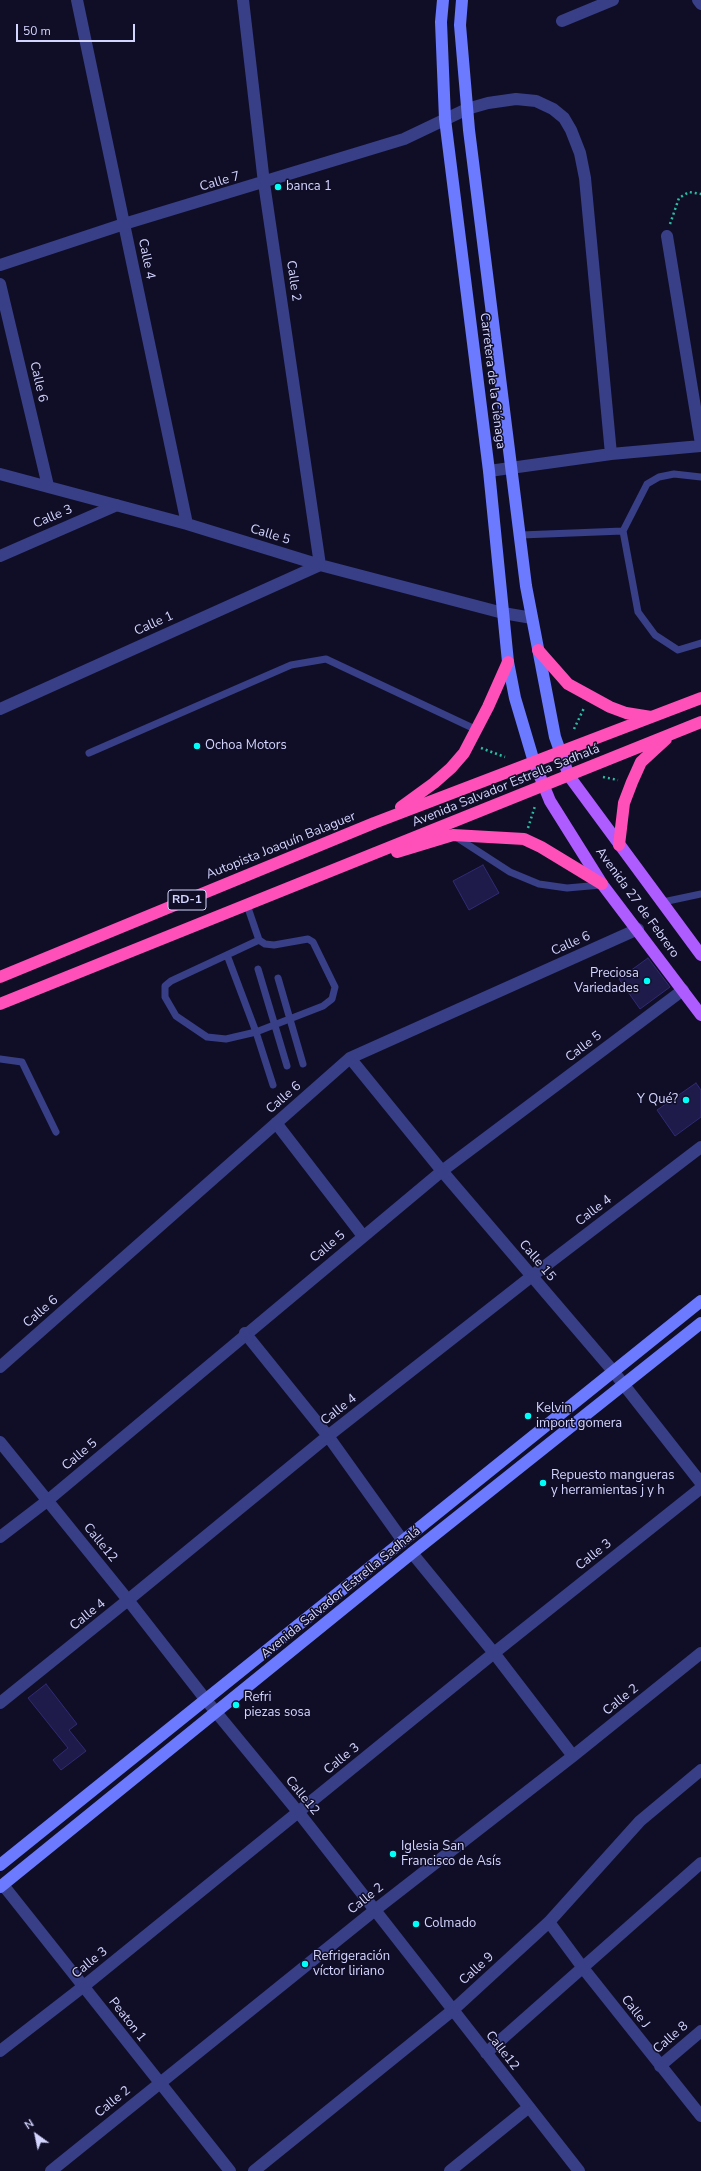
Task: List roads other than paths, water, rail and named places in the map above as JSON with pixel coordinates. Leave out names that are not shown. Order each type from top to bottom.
[{"type":"highway","points":[[538,650],[568,684],[626,713],[652,717]]},
{"type":"highway","points":[[374,823],[409,803],[452,768],[470,743],[477,730],[508,662]]},
{"type":"highway","name":"Avenida Salvador Estrella Sadhalá","points":[[374,823],[701,698]]},
{"type":"highway","name":"Avenida Salvador Estrella Sadhalá","points":[[322,874],[701,722]]},
{"type":"highway","points":[[619,845],[624,803],[642,762],[671,734]]},
{"type":"highway","name":"Autopista Joaquín Balaguer","points":[[0,977],[374,823]]},
{"type":"highway","points":[[322,874],[453,835],[524,839],[541,847],[602,884]]},
{"type":"highway","name":"RD-1","points":[[0,1004],[322,874]]},
{"type":"main road","name":"Carretera de la Ciénaga","points":[[443,0],[441,29],[445,120],[489,471],[508,662],[515,698],[534,762]]},
{"type":"main road","name":"Carretera de la Ciénaga","points":[[462,0],[460,25],[467,109],[521,535],[526,586],[560,751]]},
{"type":"main road","name":"Avenida 27 de Febrero","points":[[560,751],[569,776],[701,955]]},
{"type":"main road","name":"Avenida 27 de Febrero","points":[[534,762],[543,786],[602,884],[638,929],[701,1014]]},
{"type":"main road","name":"Avenida Salvador Estrella Sadhalá","points":[[0,1865],[701,1301]]},
{"type":"main road","name":"Avenida Salvador Estrella Sadhalá","points":[[2,1886],[623,1383],[701,1323]]},
{"type":"street","name":"Calle 4","points":[[77,0],[187,524]]},
{"type":"street","name":"Calle 2","points":[[243,0],[264,183],[320,565]]},
{"type":"street","points":[[562,21],[613,0]]},
{"type":"street","points":[[698,0],[701,4]]},
{"type":"street","name":"Calle 7","points":[[0,265],[124,224],[404,140],[467,109],[488,103],[516,99],[536,101],[553,109],[564,118],[571,130],[580,153],[585,178],[611,454]]},
{"type":"street","points":[[489,471],[611,454],[701,445],[667,236]]},
{"type":"street","name":"Calle 6","points":[[0,284],[48,486]]},
{"type":"street","name":"Calle 5","points":[[0,474],[187,524],[320,565],[503,613],[532,618]]},
{"type":"street","name":"Calle 3","points":[[0,556],[118,505]]},
{"type":"street","name":"Calle 1","points":[[0,709],[320,565]]},
{"type":"street","name":"Calle 6","points":[[0,1367],[350,1058],[638,929]]},
{"type":"street","name":"Calle 5","points":[[0,1537],[47,1501],[442,1170],[683,990]]},
{"type":"street","name":"Calle 15","points":[[350,1058],[442,1170],[623,1383],[701,1483]]},
{"type":"street","points":[[276,1123],[363,1236]]},
{"type":"street","name":"Calle 4","points":[[0,1703],[328,1436],[532,1276],[701,1147]]},
{"type":"street","points":[[246,1333],[328,1436],[403,1541]]},
{"type":"street","name":"Calle12","points":[[0,1442],[128,1600],[206,1700],[299,1813],[579,2171]]},
{"type":"street","name":"Calle 3","points":[[0,2051],[84,1986],[299,1813],[494,1653],[701,1488]]},
{"type":"street","points":[[412,1553],[494,1653],[574,1756]]},
{"type":"street","name":"Calle 2","points":[[51,2171],[375,1910],[574,1756],[701,1653]]},
{"type":"street","name":"Calle 9","points":[[254,2171],[453,2010],[549,1922],[640,1821],[701,1770]]},
{"type":"street","points":[[486,2053],[701,1863]]},
{"type":"street","name":"Peaton 1","points":[[2,1886],[84,1986],[159,2083],[230,2171]]},
{"type":"street","name":"Calle J","points":[[549,1922],[583,1968],[701,2116]]},
{"type":"street","name":"Calle 8","points":[[660,2066],[701,2031]]},
{"type":"street","points":[[450,2171],[529,2107]]},
{"type":"lane","points":[[701,477],[674,474],[659,477],[647,484],[623,531],[638,612],[655,635],[678,650],[701,643]]},
{"type":"lane","points":[[521,535],[623,531]]},
{"type":"lane","points":[[89,753],[291,665],[326,659],[477,730]]},
{"type":"lane","points":[[453,835],[510,872],[538,884],[567,888],[602,884]]},
{"type":"lane","points":[[663,902],[701,894]]},
{"type":"lane","points":[[247,905],[259,940],[265,944],[274,945],[310,940],[335,987],[332,999],[323,1006],[256,1032],[226,1039],[206,1037],[176,1016],[165,997],[165,986],[171,981],[259,940]]},
{"type":"lane","points":[[227,955],[256,1032],[273,1085]]},
{"type":"lane","points":[[258,968],[287,1066]]},
{"type":"lane","points":[[278,978],[303,1064]]},
{"type":"lane","points":[[0,1059],[22,1062],[56,1132]]},
{"type":"place","name":"banca 1","points":[[278,187]]},
{"type":"place","name":"Ochoa Motors","points":[[197,746]]},
{"type":"place","name":"Preciosa Variedades","points":[[647,981]]},
{"type":"place","name":"Y Qué?","points":[[686,1100]]},
{"type":"place","name":"Kelvin import gomera","points":[[528,1416]]},
{"type":"place","name":"Repuesto mangueras y herramientas j y h","points":[[543,1483]]},
{"type":"place","name":"Refri piezas sosa","points":[[236,1705]]},
{"type":"place","name":"Iglesia San Francisco de Asís","points":[[393,1854]]},
{"type":"place","name":"Colmado","points":[[416,1924]]},
{"type":"place","name":"Refrigeración víctor liriano","points":[[305,1964]]}]
